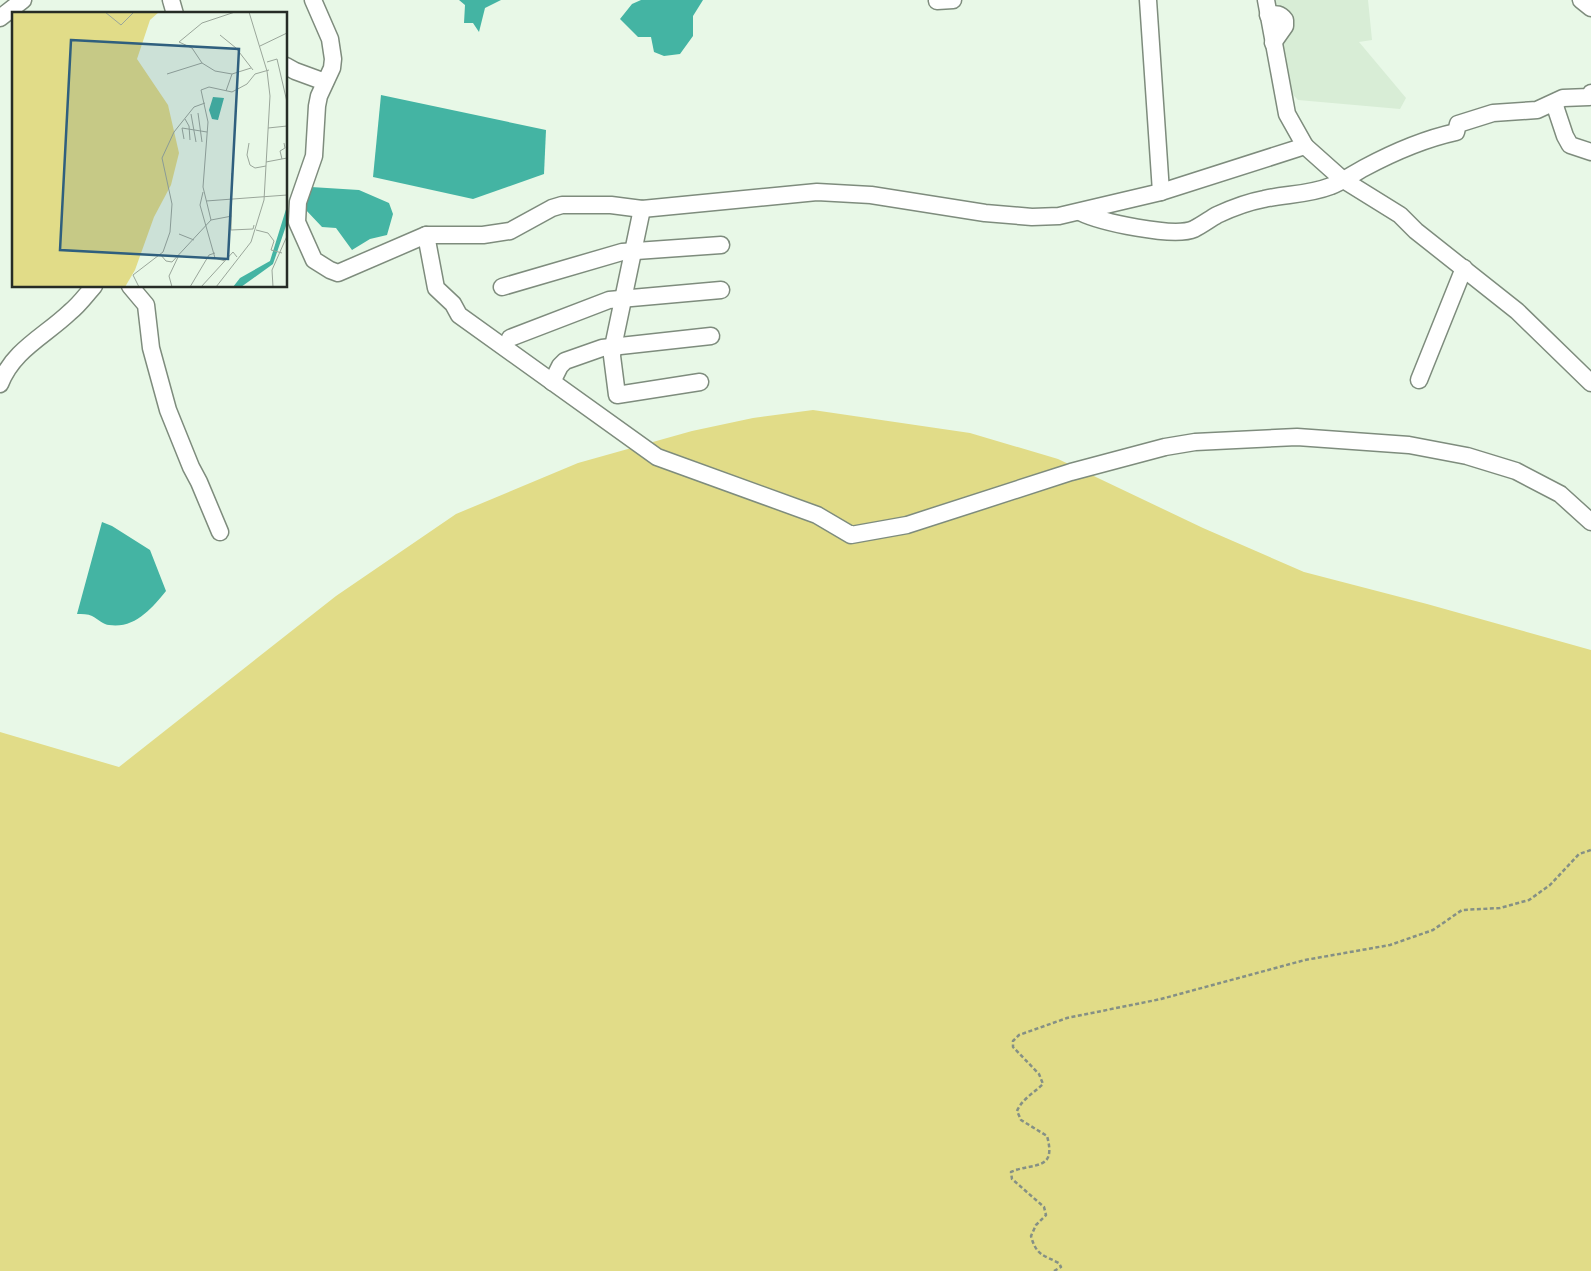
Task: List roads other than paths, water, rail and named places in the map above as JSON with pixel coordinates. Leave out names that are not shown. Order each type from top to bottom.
[{"type":"street","points":[[0,18],[23,0]]},
{"type":"street","points":[[313,0],[330,39],[333,59],[332,68],[317,106],[314,156],[298,202],[297,222],[314,260],[338,273],[426,235],[483,235],[510,231],[552,208],[562,205],[611,205],[642,209],[817,192],[871,195],[986,213],[1032,217],[1059,216],[1161,192],[1305,146]]},
{"type":"street","points":[[936,1],[953,0]]},
{"type":"street","points":[[1148,0],[1161,192]]},
{"type":"street","points":[[1581,0],[1591,8]]},
{"type":"street","points":[[1267,8],[1286,114],[1305,146],[1342,179],[1400,215],[1416,231],[1517,311],[1585,370],[1591,383]]},
{"type":"street","points":[[288,67],[325,82]]},
{"type":"street","points":[[1080,212],[1101,220],[1178,232],[1193,230],[1237,206],[1265,198],[1300,195],[1332,186],[1388,156],[1445,134],[1456,132],[1458,124],[1493,113],[1537,110],[1563,98],[1589,97],[1591,93]]},
{"type":"street","points":[[1554,103],[1570,145],[1591,152]]},
{"type":"street","points":[[642,209],[613,347],[617,395],[700,382]]},
{"type":"street","points":[[426,235],[436,288],[453,304],[459,315],[657,457],[817,515],[851,536],[907,525],[1071,472],[1165,447],[1195,442],[1297,437],[1409,445],[1467,456],[1516,470],[1560,494],[1588,514]]},
{"type":"street","points":[[502,287],[622,252],[721,246]]},
{"type":"street","points":[[1419,380],[1464,268]]},
{"type":"street","points":[[0,384],[4,372],[14,358],[71,312],[92,288]]},
{"type":"street","points":[[132,288],[146,305],[150,348],[168,410],[220,532]]},
{"type":"street","points":[[510,338],[609,300],[721,290]]},
{"type":"street","points":[[552,382],[560,366],[566,361],[602,348],[711,336]]},
{"type":"water","points":[[459,0],[501,0],[485,8],[479,32],[473,23],[464,23],[465,5]]},
{"type":"water","points":[[641,0],[703,0],[693,16],[693,36],[680,54],[664,56],[654,52],[651,37],[638,37],[620,19],[632,4]]},
{"type":"water","points":[[381,95],[546,130],[544,174],[473,199],[373,177]]},
{"type":"water","points":[[311,187],[359,190],[389,203],[393,214],[387,235],[370,239],[352,250],[336,228],[322,227],[305,209]]},
{"type":"water","points":[[102,522],[112,526],[150,550],[166,591],[142,616],[127,624],[107,625],[90,615],[77,614]]}]
